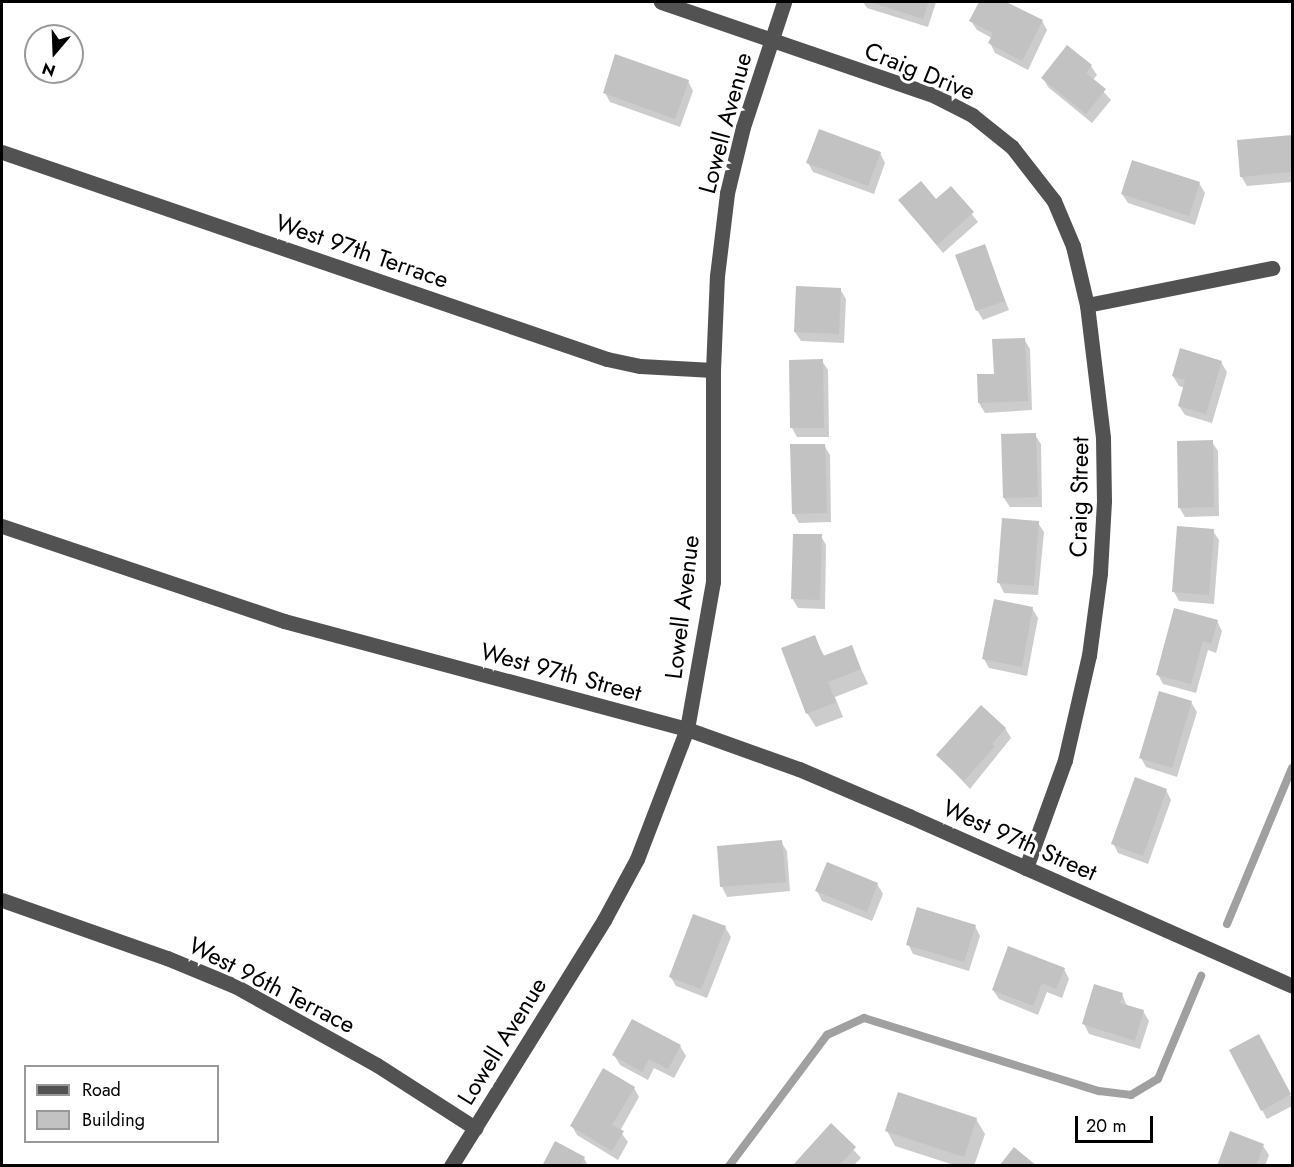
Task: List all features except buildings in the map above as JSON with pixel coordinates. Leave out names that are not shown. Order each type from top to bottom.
[{"type":"street","name":"Craig Drive","points":[[661,2],[935,96],[972,115],[1012,147],[1054,201],[1076,254],[1087,304]]},
{"type":"street","name":"Lowell Avenue","points":[[451,1166],[637,859],[687,729],[713,582],[713,370],[717,276],[727,193],[743,127],[784,2]]},
{"type":"street","name":"West 97th Terrace","points":[[2,152],[607,359],[640,366],[713,370]]},
{"type":"street","points":[[1087,304],[1272,268]]},
{"type":"street","name":"Craig Street","points":[[1026,868],[1074,727],[1089,655],[1100,573],[1103,438],[1087,304]]},
{"type":"street","name":"West 97th Street","points":[[2,526],[284,621],[687,729],[799,769],[1293,986]]},
{"type":"street","name":"West 96th Terrace","points":[[2,900],[167,958],[235,986],[377,1065],[475,1128]]},
{"type":"waterway","points":[[1227,924],[1292,768]]},
{"type":"waterway","points":[[729,1166],[827,1035],[864,1018],[1099,1091],[1131,1095],[1158,1079],[1201,976]]}]
